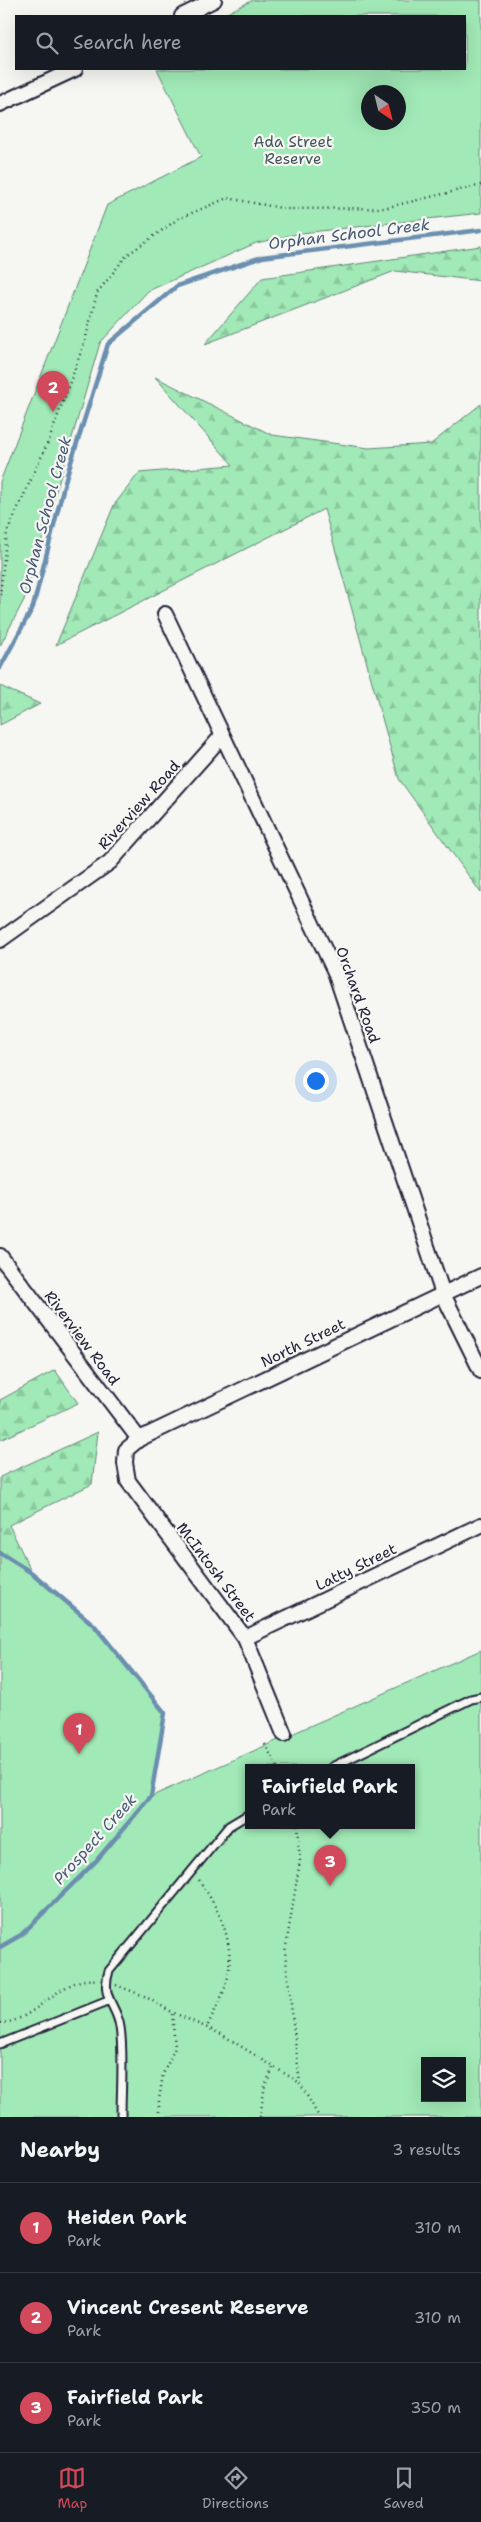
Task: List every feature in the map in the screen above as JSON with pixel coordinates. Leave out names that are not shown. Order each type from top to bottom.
[{"type":"street","points":[[184,15],[214,0]]},
{"type":"street","points":[[0,104],[73,70]]},
{"type":"street","name":"Orchard Road","points":[[165,614],[336,972],[443,1294],[481,1372]]},
{"type":"street","name":"Riverview Road","points":[[0,940],[110,862],[222,736]]},
{"type":"street","name":"Riverview Road","points":[[0,1256],[139,1439]]},
{"type":"street","name":"North Street","points":[[139,1439],[481,1276]]},
{"type":"street","name":"McIntosh Street","points":[[139,1439],[126,1450],[125,1463],[128,1481],[245,1638],[284,1734]]},
{"type":"street","name":"Latty Street","points":[[245,1638],[481,1525]]},
{"type":"lane","points":[[338,1764],[471,1699],[481,1698]]},
{"type":"lane","points":[[122,2117],[120,2025],[108,2001],[106,1981],[109,1971],[229,1826],[245,1816]]},
{"type":"lane","points":[[0,2044],[108,2001]]},
{"type":"path","points":[[0,595],[7,532],[48,440],[85,341],[97,293],[127,255],[178,219],[227,198],[287,209],[384,208],[481,185]]},
{"type":"path","points":[[265,1744],[275,1764]]},
{"type":"path","points":[[297,1829],[300,1861],[285,1952],[300,2083],[320,2117]]},
{"type":"path","points":[[192,1870],[217,1907],[229,1944],[227,1981],[207,2027]]},
{"type":"path","points":[[0,2023],[19,2019],[79,1981],[106,1981],[144,1996],[172,2012],[207,2027],[245,2047],[300,2083]]},
{"type":"path","points":[[159,2117],[159,2100],[163,2074],[175,2048],[172,2012]]},
{"type":"path","points":[[260,2117],[266,2085],[274,2066]]},
{"type":"green space","name":"Ada Street Reserve","points":[[253,0],[481,0],[481,213],[302,233],[256,243],[148,291],[100,343],[24,600],[0,646],[0,482],[107,205],[201,157],[158,70],[466,70],[466,15],[223,15]]},
{"type":"green space","points":[[481,246],[481,281],[395,271],[205,344],[262,278]]},
{"type":"green space","points":[[155,377],[272,435],[369,448],[431,444],[481,404],[481,893],[399,779],[324,509],[56,645],[114,505],[139,473],[233,465]]},
{"type":"green space","points":[[0,686],[40,704],[0,725]]},
{"type":"green space","points":[[55,1370],[78,1403],[0,1440],[0,1400]]},
{"type":"green space","points":[[98,1432],[92,1484],[9,1525],[32,1573],[0,1553],[0,1477]]},
{"type":"green space","points":[[0,1554],[32,1573],[94,1625],[165,1713],[152,1796],[481,1650],[481,2117],[0,2117]]},
{"type":"waterway","name":"Orphan School Creek","points":[[0,668],[33,607],[66,478],[108,344],[177,286],[262,257],[481,230]]},
{"type":"waterway","name":"Prospect Creek","points":[[0,1553],[32,1573],[94,1625],[165,1713],[151,1796],[96,1861],[21,1935],[0,1947]]},
{"type":"place","name":"Vincent Cresent Reserve","points":[[53,412]]},
{"type":"place","name":"Heiden Park","points":[[79,1754]]},
{"type":"place","name":"Fairfield Park","points":[[330,1886]]}]
